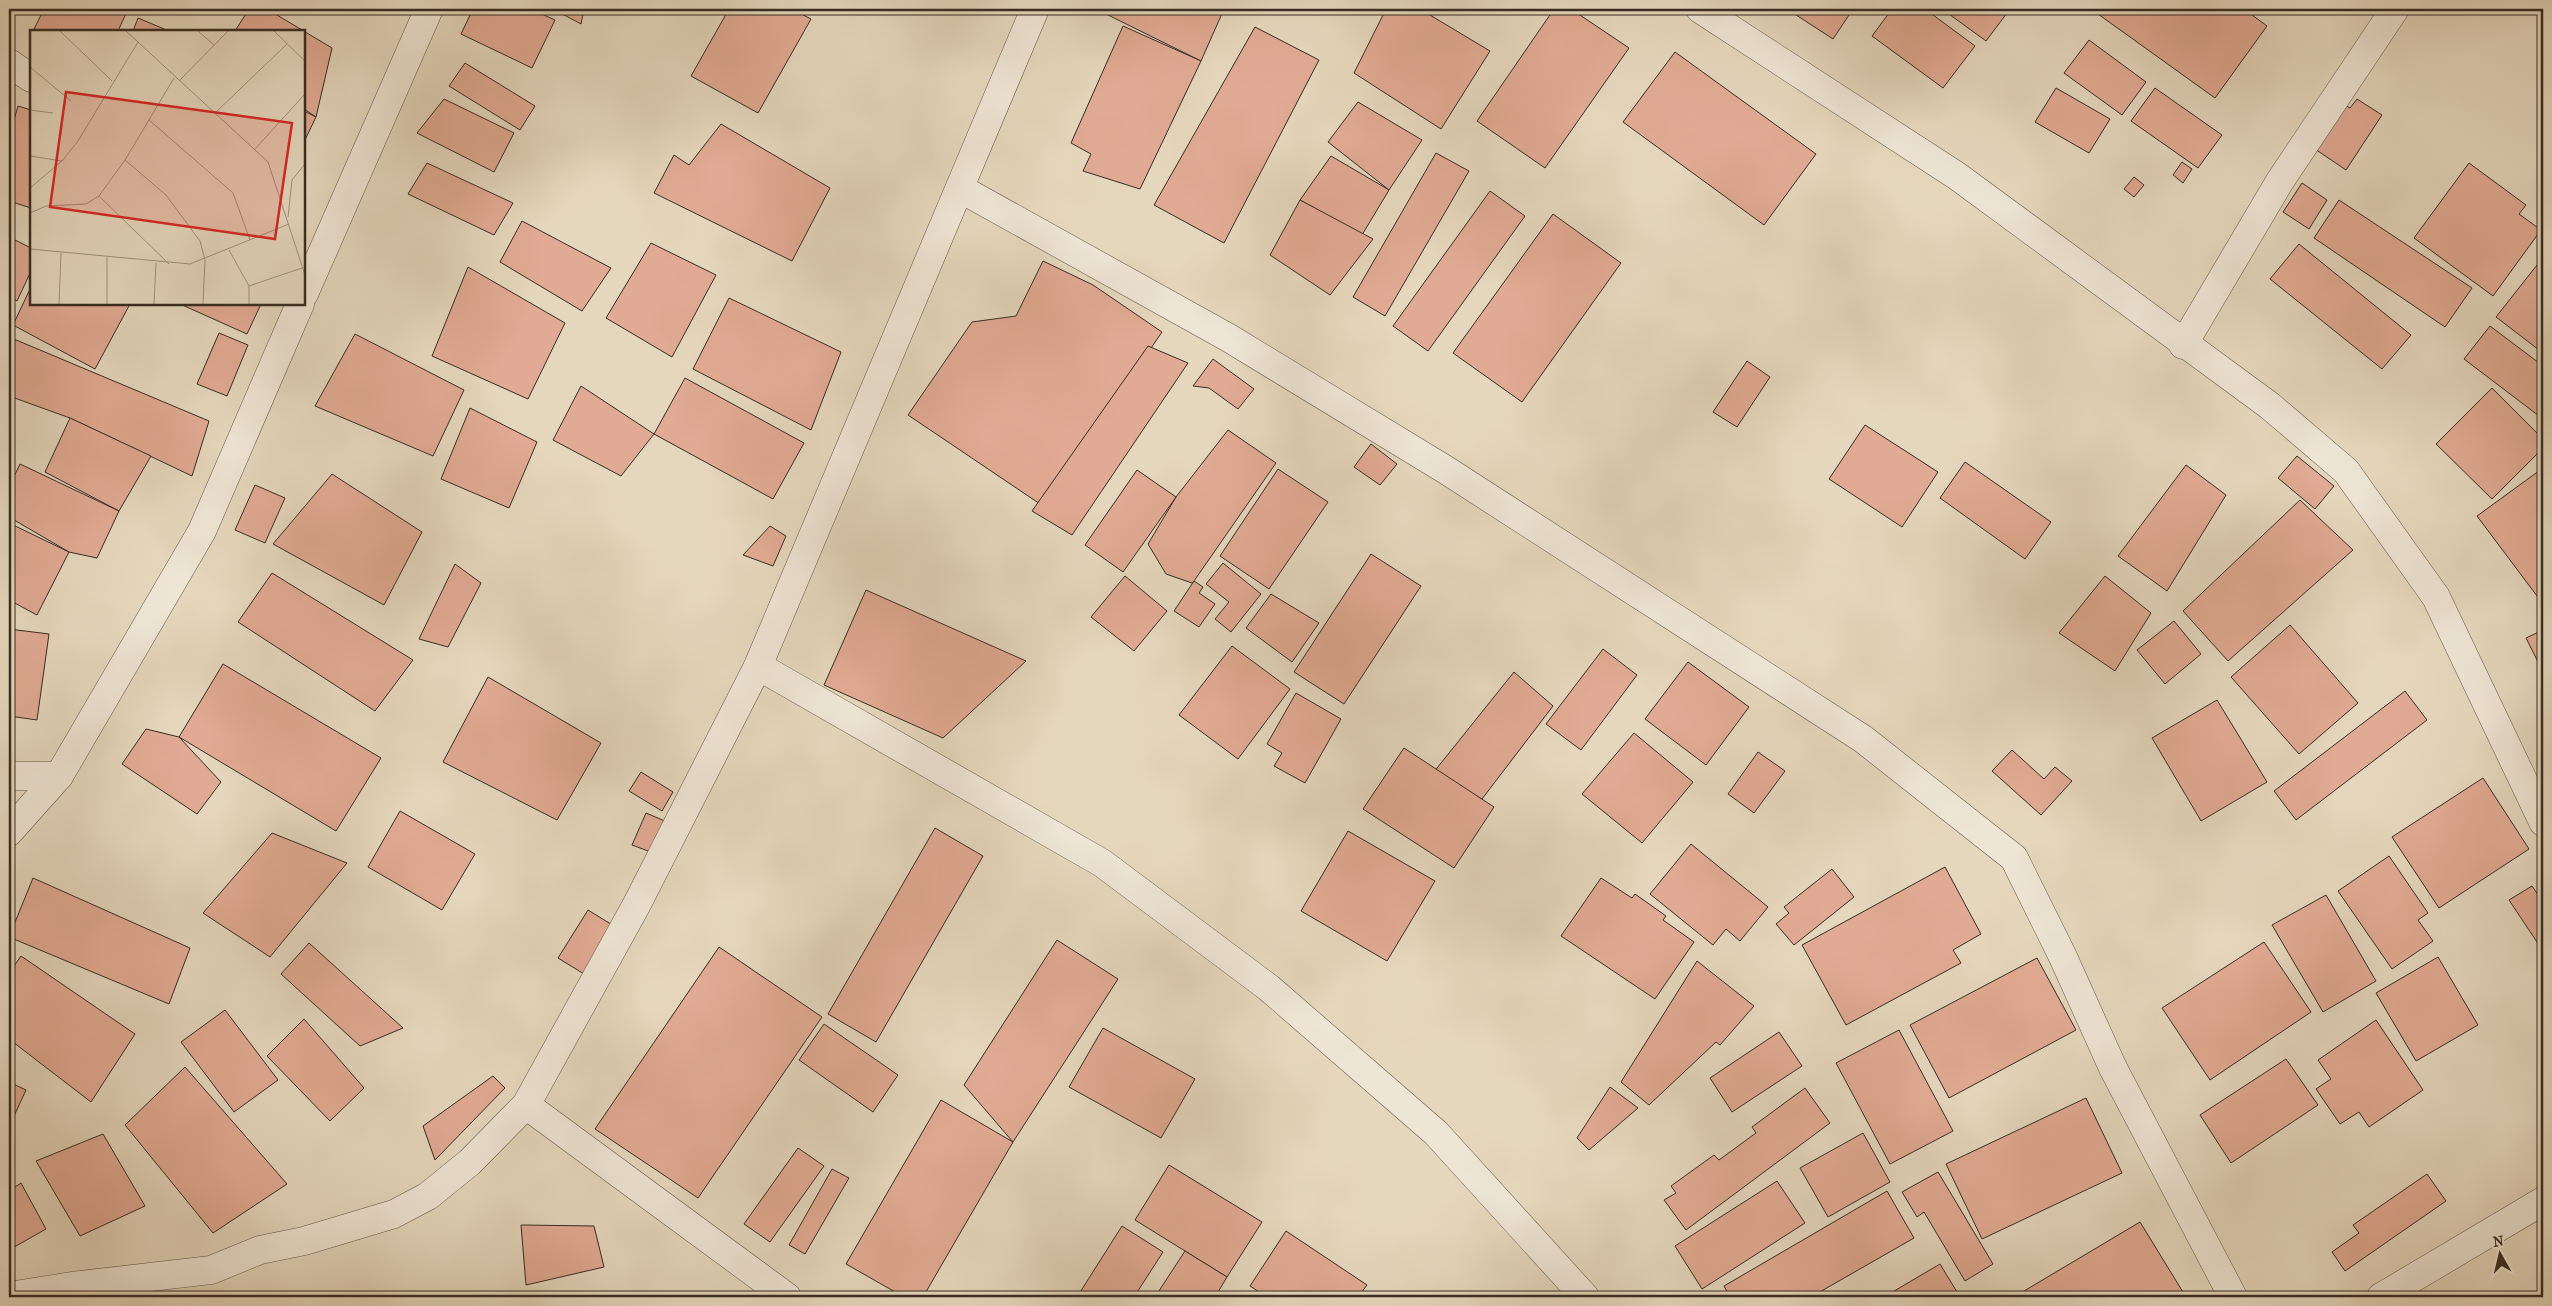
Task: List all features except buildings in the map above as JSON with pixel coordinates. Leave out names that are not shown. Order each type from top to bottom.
[{"type":"street","points":[[305,292],[429,9]]},
{"type":"street","points":[[9,1296],[72,1286],[211,1270],[260,1250],[304,1241],[394,1214],[428,1196],[470,1162],[526,1105],[638,904],[758,666],[961,189],[1035,9]]},
{"type":"street","points":[[1700,9],[1957,176],[2183,345],[2270,406],[2346,471],[2436,597],[2543,822]]},
{"type":"street","points":[[2183,345],[2280,181],[2395,9]]},
{"type":"street","points":[[9,63],[30,77]]},
{"type":"street","points":[[961,189],[1229,338],[1446,470],[1863,739],[2014,858],[2063,957],[2113,1068],[2233,1297]]},
{"type":"street","points":[[9,832],[59,776],[202,531],[300,305]]},
{"type":"street","points":[[758,666],[1102,863],[1268,988],[1436,1133],[1585,1297]]},
{"type":"street","points":[[9,776],[59,776]]},
{"type":"street","points":[[526,1105],[787,1297]]},
{"type":"street","points":[[2381,1297],[2543,1201]]}]
